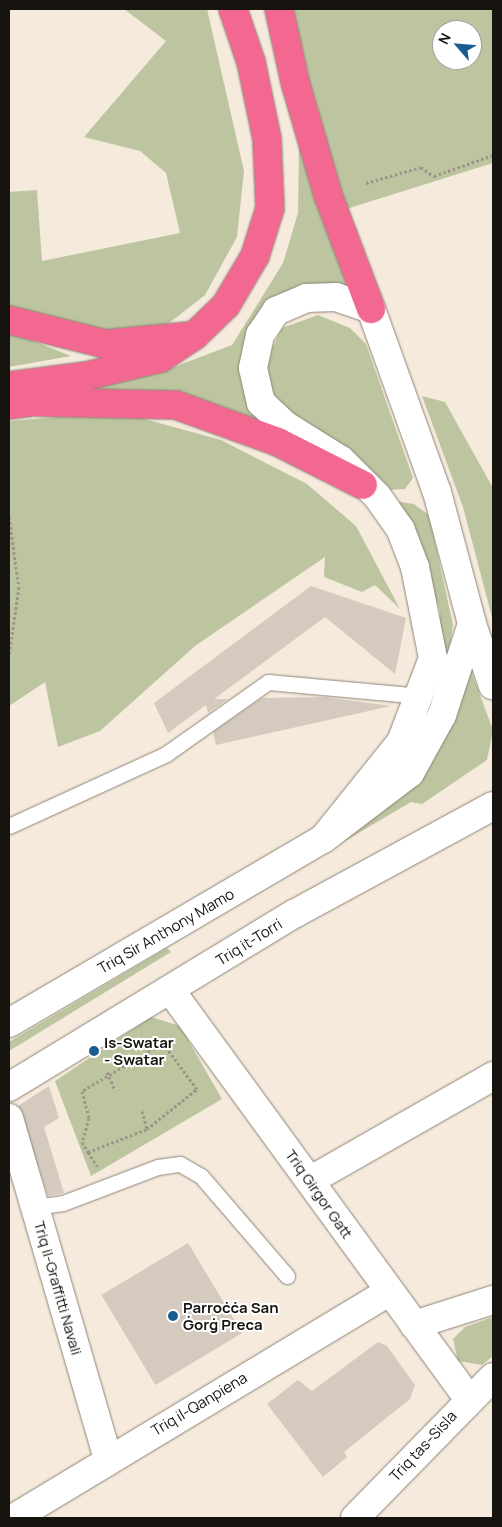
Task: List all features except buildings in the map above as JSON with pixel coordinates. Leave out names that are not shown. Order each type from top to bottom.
[{"type":"highway","points":[[9,386],[138,365],[161,358],[194,336],[226,305],[255,256],[270,208],[267,139],[251,62],[233,9]]},
{"type":"highway","points":[[279,9],[295,82],[328,195],[371,309]]},
{"type":"highway","points":[[9,320],[105,344],[194,336]]},
{"type":"highway","points":[[9,406],[34,402],[176,405],[278,442],[363,485]]},
{"type":"street","points":[[323,839],[401,742],[421,696],[433,658],[415,567],[400,530],[376,496],[363,485],[341,460],[284,425],[260,404],[253,368],[260,334],[276,311],[306,298],[336,297],[371,309],[437,492],[472,624],[493,686]]},
{"type":"street","points":[[323,839],[410,773],[442,715],[472,624]]},
{"type":"street","name":"Triq it-Torri","points":[[9,1087],[171,991],[294,914],[493,806]]},
{"type":"street","name":"Triq Sir Anthony Mamo","points":[[9,1023],[323,839]]},
{"type":"street","name":"Triq Girgor Gatt","points":[[171,991],[311,1180],[387,1293],[414,1325],[468,1398]]},
{"type":"street","points":[[311,1180],[493,1076]]},
{"type":"street","name":"Triq il-Graffitti Navali","points":[[9,1118],[108,1458]]},
{"type":"street","name":"Triq il-Qanpiena","points":[[14,1518],[108,1458],[387,1293]]},
{"type":"street","points":[[414,1325],[493,1300]]},
{"type":"street","name":"Triq tas-Sisla","points":[[355,1518],[468,1398],[493,1377]]},
{"type":"lane","points":[[9,826],[166,754],[268,682],[421,696]]},
{"type":"lane","points":[[34,1207],[63,1203],[158,1166],[180,1164],[201,1176],[287,1276]]},
{"type":"path","points":[[366,183],[421,167],[434,176],[493,155]]},
{"type":"path","points":[[9,517],[19,587],[9,655]]},
{"type":"path","points":[[163,1043],[197,1089],[147,1129],[88,1152],[82,1142],[89,1118],[82,1090],[108,1072],[163,1043]]},
{"type":"path","points":[[108,1072],[115,1090]]},
{"type":"path","points":[[142,1111],[147,1129]]},
{"type":"green space","points":[[124,9],[207,9],[244,171],[237,237],[205,295],[164,327],[106,340],[9,308],[9,192],[37,190],[42,261],[180,233],[166,173],[140,151],[84,137],[166,41]]},
{"type":"green space","points":[[289,9],[493,9],[493,163],[343,210]]},
{"type":"green space","points":[[299,140],[351,287],[267,309],[264,423],[76,392],[76,386],[153,375],[232,345],[283,263],[298,213]]},
{"type":"green space","points":[[318,315],[350,328],[366,344],[413,478],[405,489],[387,490],[349,448],[291,416],[271,390],[267,359],[282,328]]},
{"type":"green space","points":[[9,331],[71,356],[9,367]]},
{"type":"green space","points":[[422,396],[445,402],[493,488],[493,621],[463,507]]},
{"type":"green space","points":[[71,416],[141,418],[221,440],[307,484],[356,526],[400,609],[375,585],[362,592],[324,577],[325,557],[195,646],[100,731],[58,747],[45,682],[9,706],[9,421]]},
{"type":"green space","points":[[394,501],[414,504],[429,515],[453,625],[443,695],[401,754],[433,690],[440,611],[421,554]]},
{"type":"green space","points":[[468,663],[493,730],[487,760],[422,804],[411,802],[289,874],[366,823]]},
{"type":"green space","points":[[167,948],[171,952],[9,1051],[9,1042]]},
{"type":"green space","points":[[151,1017],[180,1026],[222,1099],[91,1176],[55,1081]]},
{"type":"green space","points":[[493,1317],[493,1356],[482,1365],[458,1361],[453,1339],[465,1327]]},
{"type":"place","name":"Is-Swatar - Swatar","points":[[94,1051]]},
{"type":"place","name":"Parroċċa San Ġorġ Preca","points":[[173,1316]]}]
